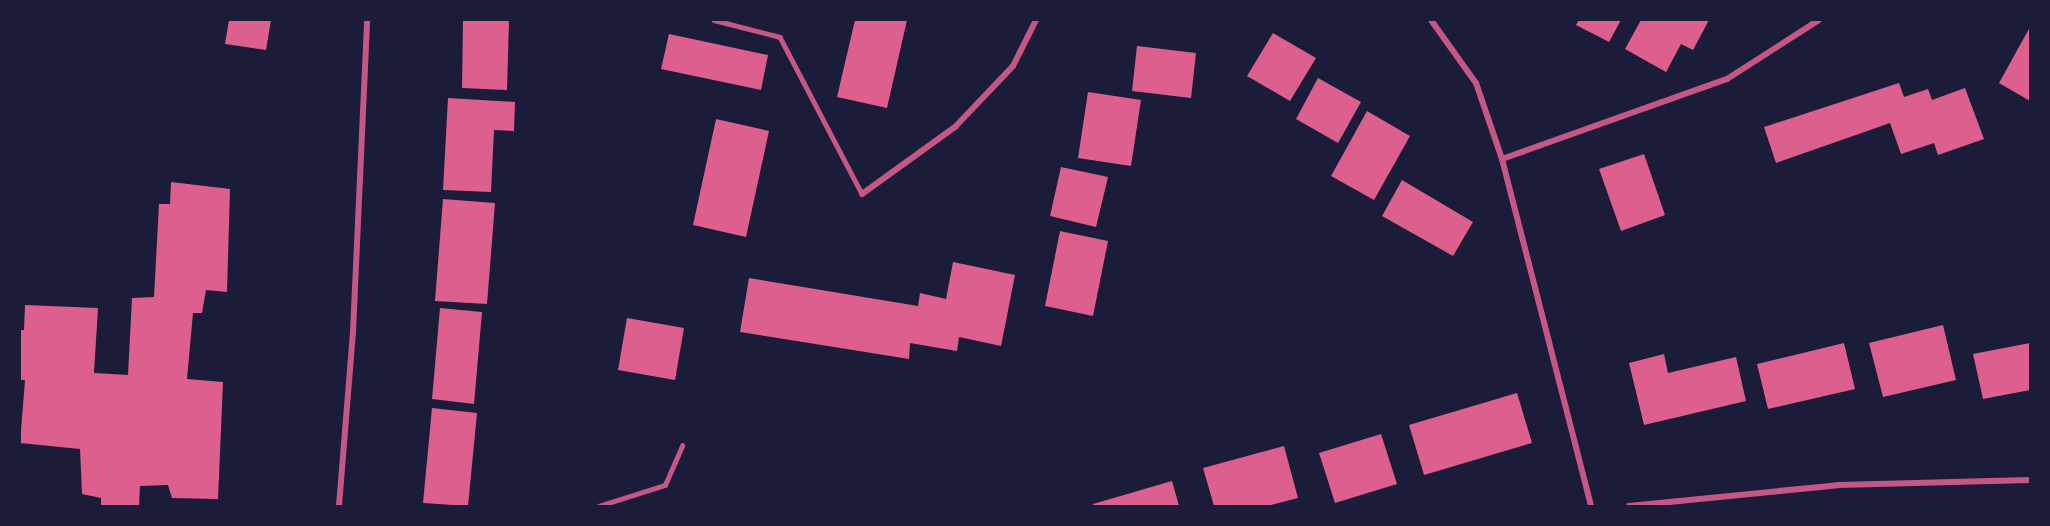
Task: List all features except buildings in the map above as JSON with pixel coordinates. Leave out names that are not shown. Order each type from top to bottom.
[{"type":"street","points":[[339,507],[366,20]]},
{"type":"street","points":[[862,195],[955,127],[1012,66],[1036,20]]},
{"type":"street","points":[[1431,20],[1476,83],[1502,159],[1592,507]]},
{"type":"street","points":[[1502,159],[1726,79],[1820,20]]},
{"type":"street","points":[[1629,507],[1838,485],[2031,480]]},
{"type":"lane","points":[[714,20],[780,37],[862,195]]},
{"type":"lane","points":[[598,507],[665,485],[682,447]]}]
